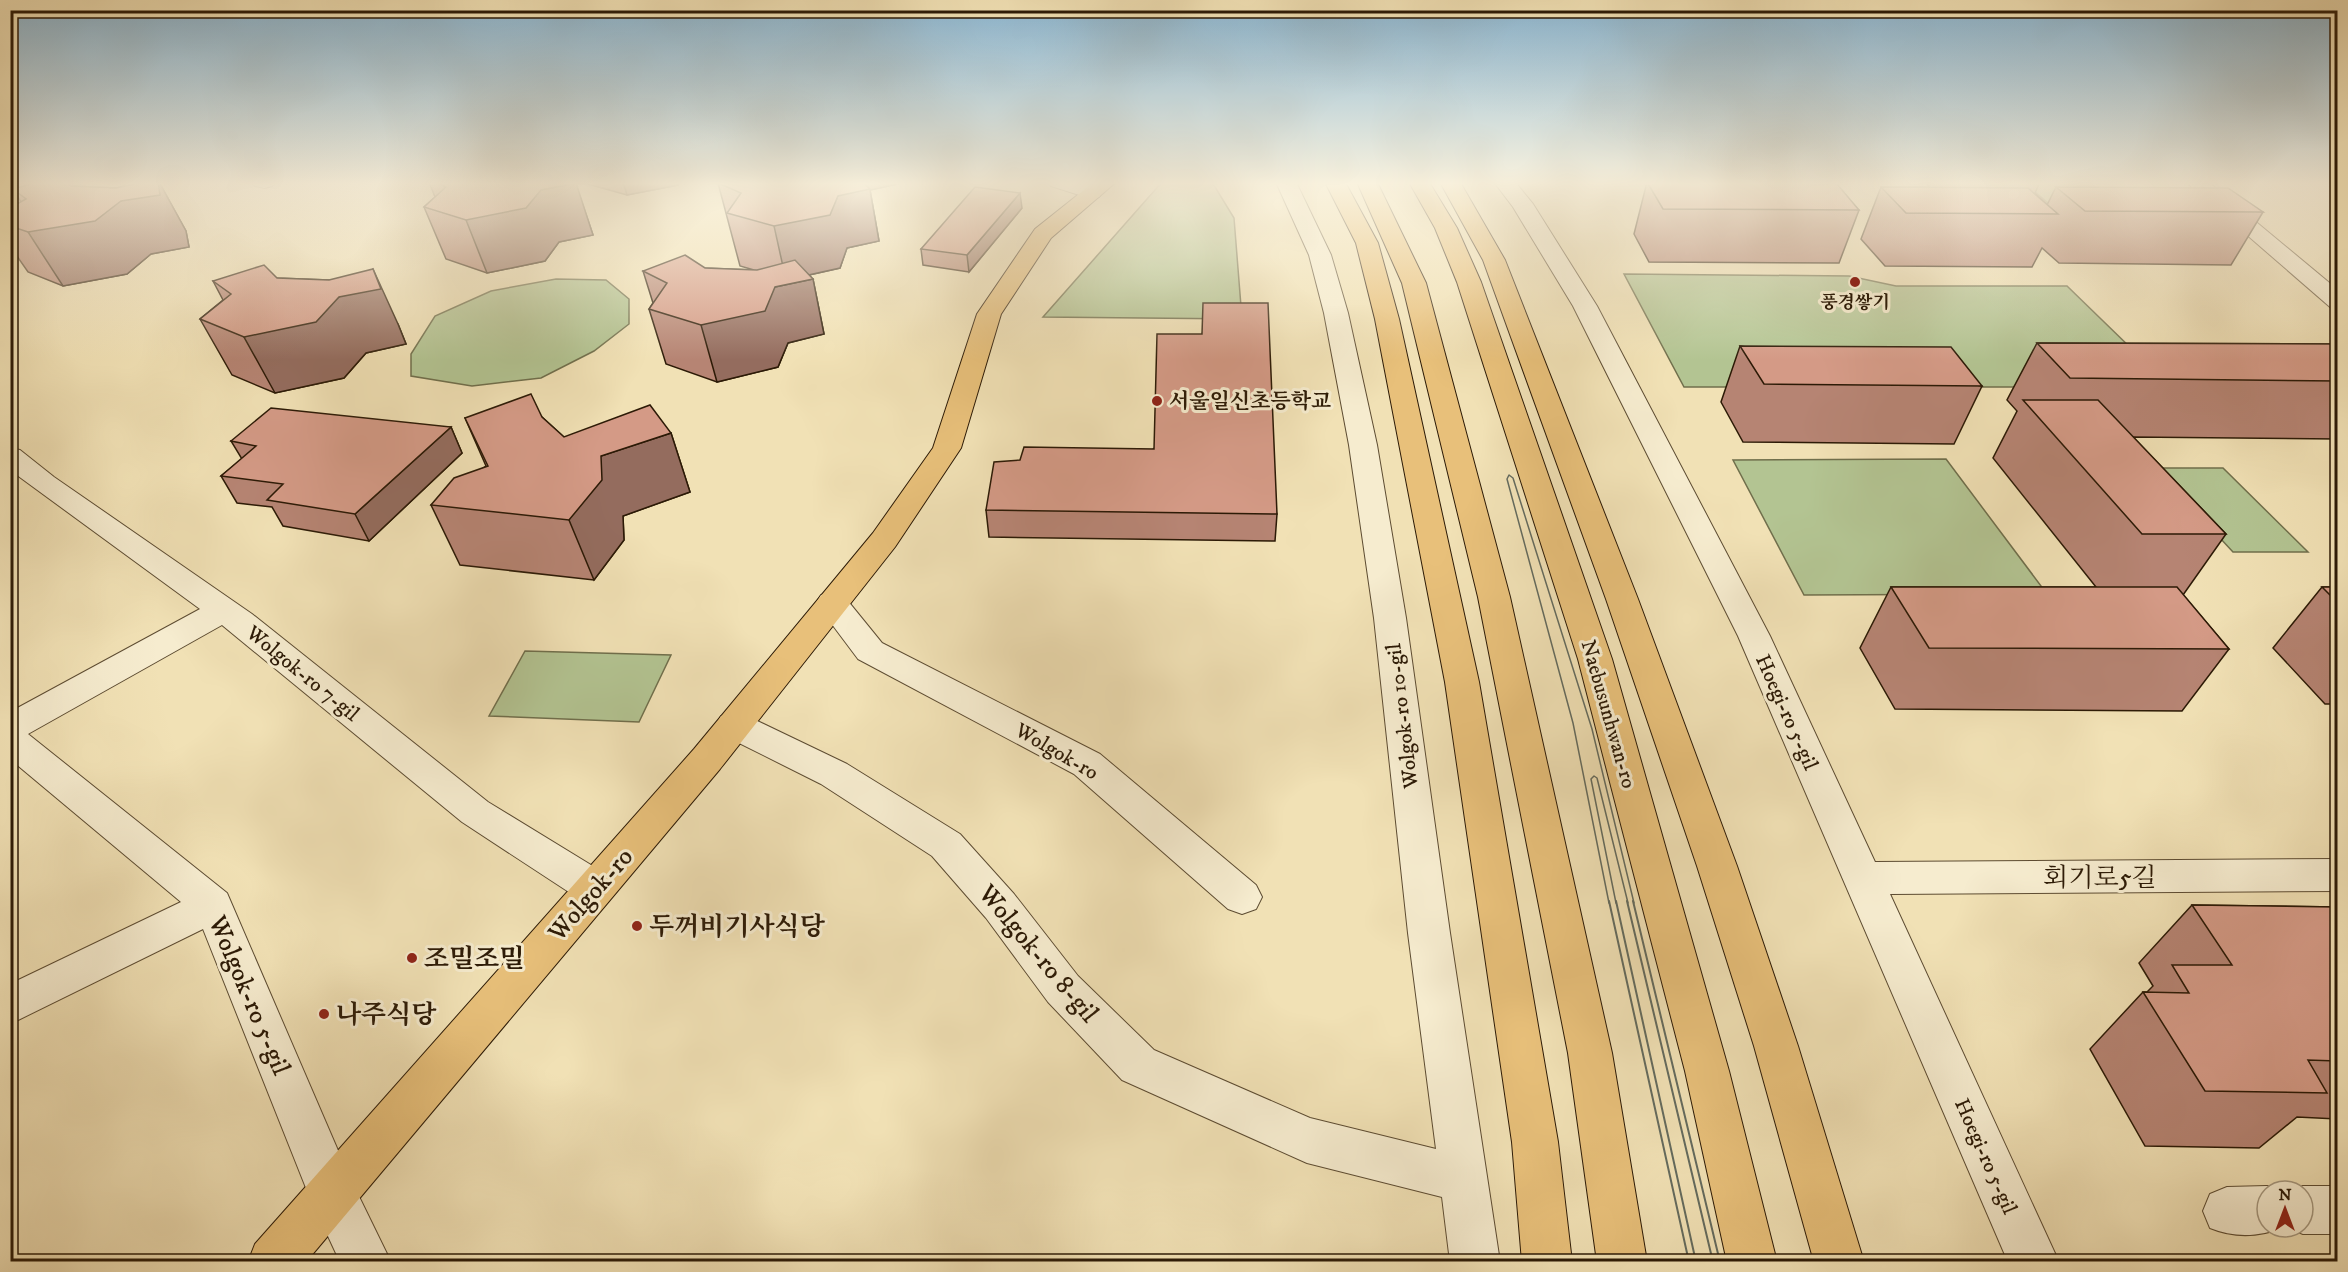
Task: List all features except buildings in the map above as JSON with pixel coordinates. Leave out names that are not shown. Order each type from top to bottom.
[{"type":"main road","name":"Wolgok-ro","points":[[273,1262],[734,725],[884,540],[947,448],[990,314],[1038,241]]},
{"type":"main road","points":[[1366,241],[1387,318],[1462,682],[1535,1142],[1547,1262]]},
{"type":"main road","points":[[1395,241],[1414,283],[1494,597],[1590,1053],[1622,1262]]},
{"type":"main road","name":"Naebusunhwan-ro","points":[[1452,241],[1469,282],[1594,659],[1701,1048],[1752,1262]]},
{"type":"main road","points":[[1483,241],[1494,260],[1622,599],[1717,866],[1776,1046],[1839,1262]]},
{"type":"street","name":"Wolgok-ro 10-gil","points":[[1314,241],[1320,255],[1336,313],[1363,445],[1390,618],[1427,921],[1474,1262]]},
{"type":"street","name":"Hoegi-ro 5-gil","points":[[1545,241],[1585,306],[1754,636],[2034,1262]]},
{"type":"street","points":[[2266,241],[2337,302]]},
{"type":"street","name":"Wolgok-ro 7-gil","points":[[10,456],[44,483],[224,610],[475,812],[595,888]]},
{"type":"street","name":"Wolgok-ro","points":[[832,603],[870,651],[1087,764],[1242,897]]},
{"type":"street","points":[[10,728],[224,610]]},
{"type":"street","name":"Wolgok-ro 8-gil","points":[[734,725],[834,774],[946,845],[1000,906],[1063,989],[1138,1065],[1307,1140],[1463,1179]]},
{"type":"street","name":"Wolgok-ro 5-gil","points":[[10,739],[213,905],[332,1193],[366,1262]]},
{"type":"street","name":"회기로5길","points":[[1862,878],[2337,875]]},
{"type":"street","points":[[10,1005],[213,905]]},
{"type":"street","points":[[2315,1210],[2337,1210]]},
{"type":"green space","points":[[1110,241],[1236,241],[1242,319],[1043,317]]},
{"type":"green space","points":[[1624,274],[1849,276],[1896,286],[2067,286],[2171,387],[1684,387]]},
{"type":"green space","points":[[556,279],[606,280],[629,299],[629,324],[594,351],[541,378],[472,386],[411,376],[411,354],[435,316],[491,291]]},
{"type":"green space","points":[[1946,459],[2047,594],[1804,595],[1733,460]]},
{"type":"green space","points":[[2155,468],[2223,468],[2308,552],[2233,552]]},
{"type":"green space","points":[[525,651],[671,655],[639,722],[489,716]]},
{"type":"pier","points":[[1418,241],[1438,241],[1467,293],[1601,727],[1730,1262],[1680,1262],[1584,833],[1565,725],[1449,295]]},
{"type":"place","name":"풍경쌓기","points":[[1855,282]]},
{"type":"place","name":"서울일신초등학교","points":[[1157,401]]},
{"type":"place","name":"두꺼비기사식당","points":[[637,926]]},
{"type":"place","name":"조밀조밀","points":[[412,958]]},
{"type":"place","name":"나주식당","points":[[324,1014]]}]
